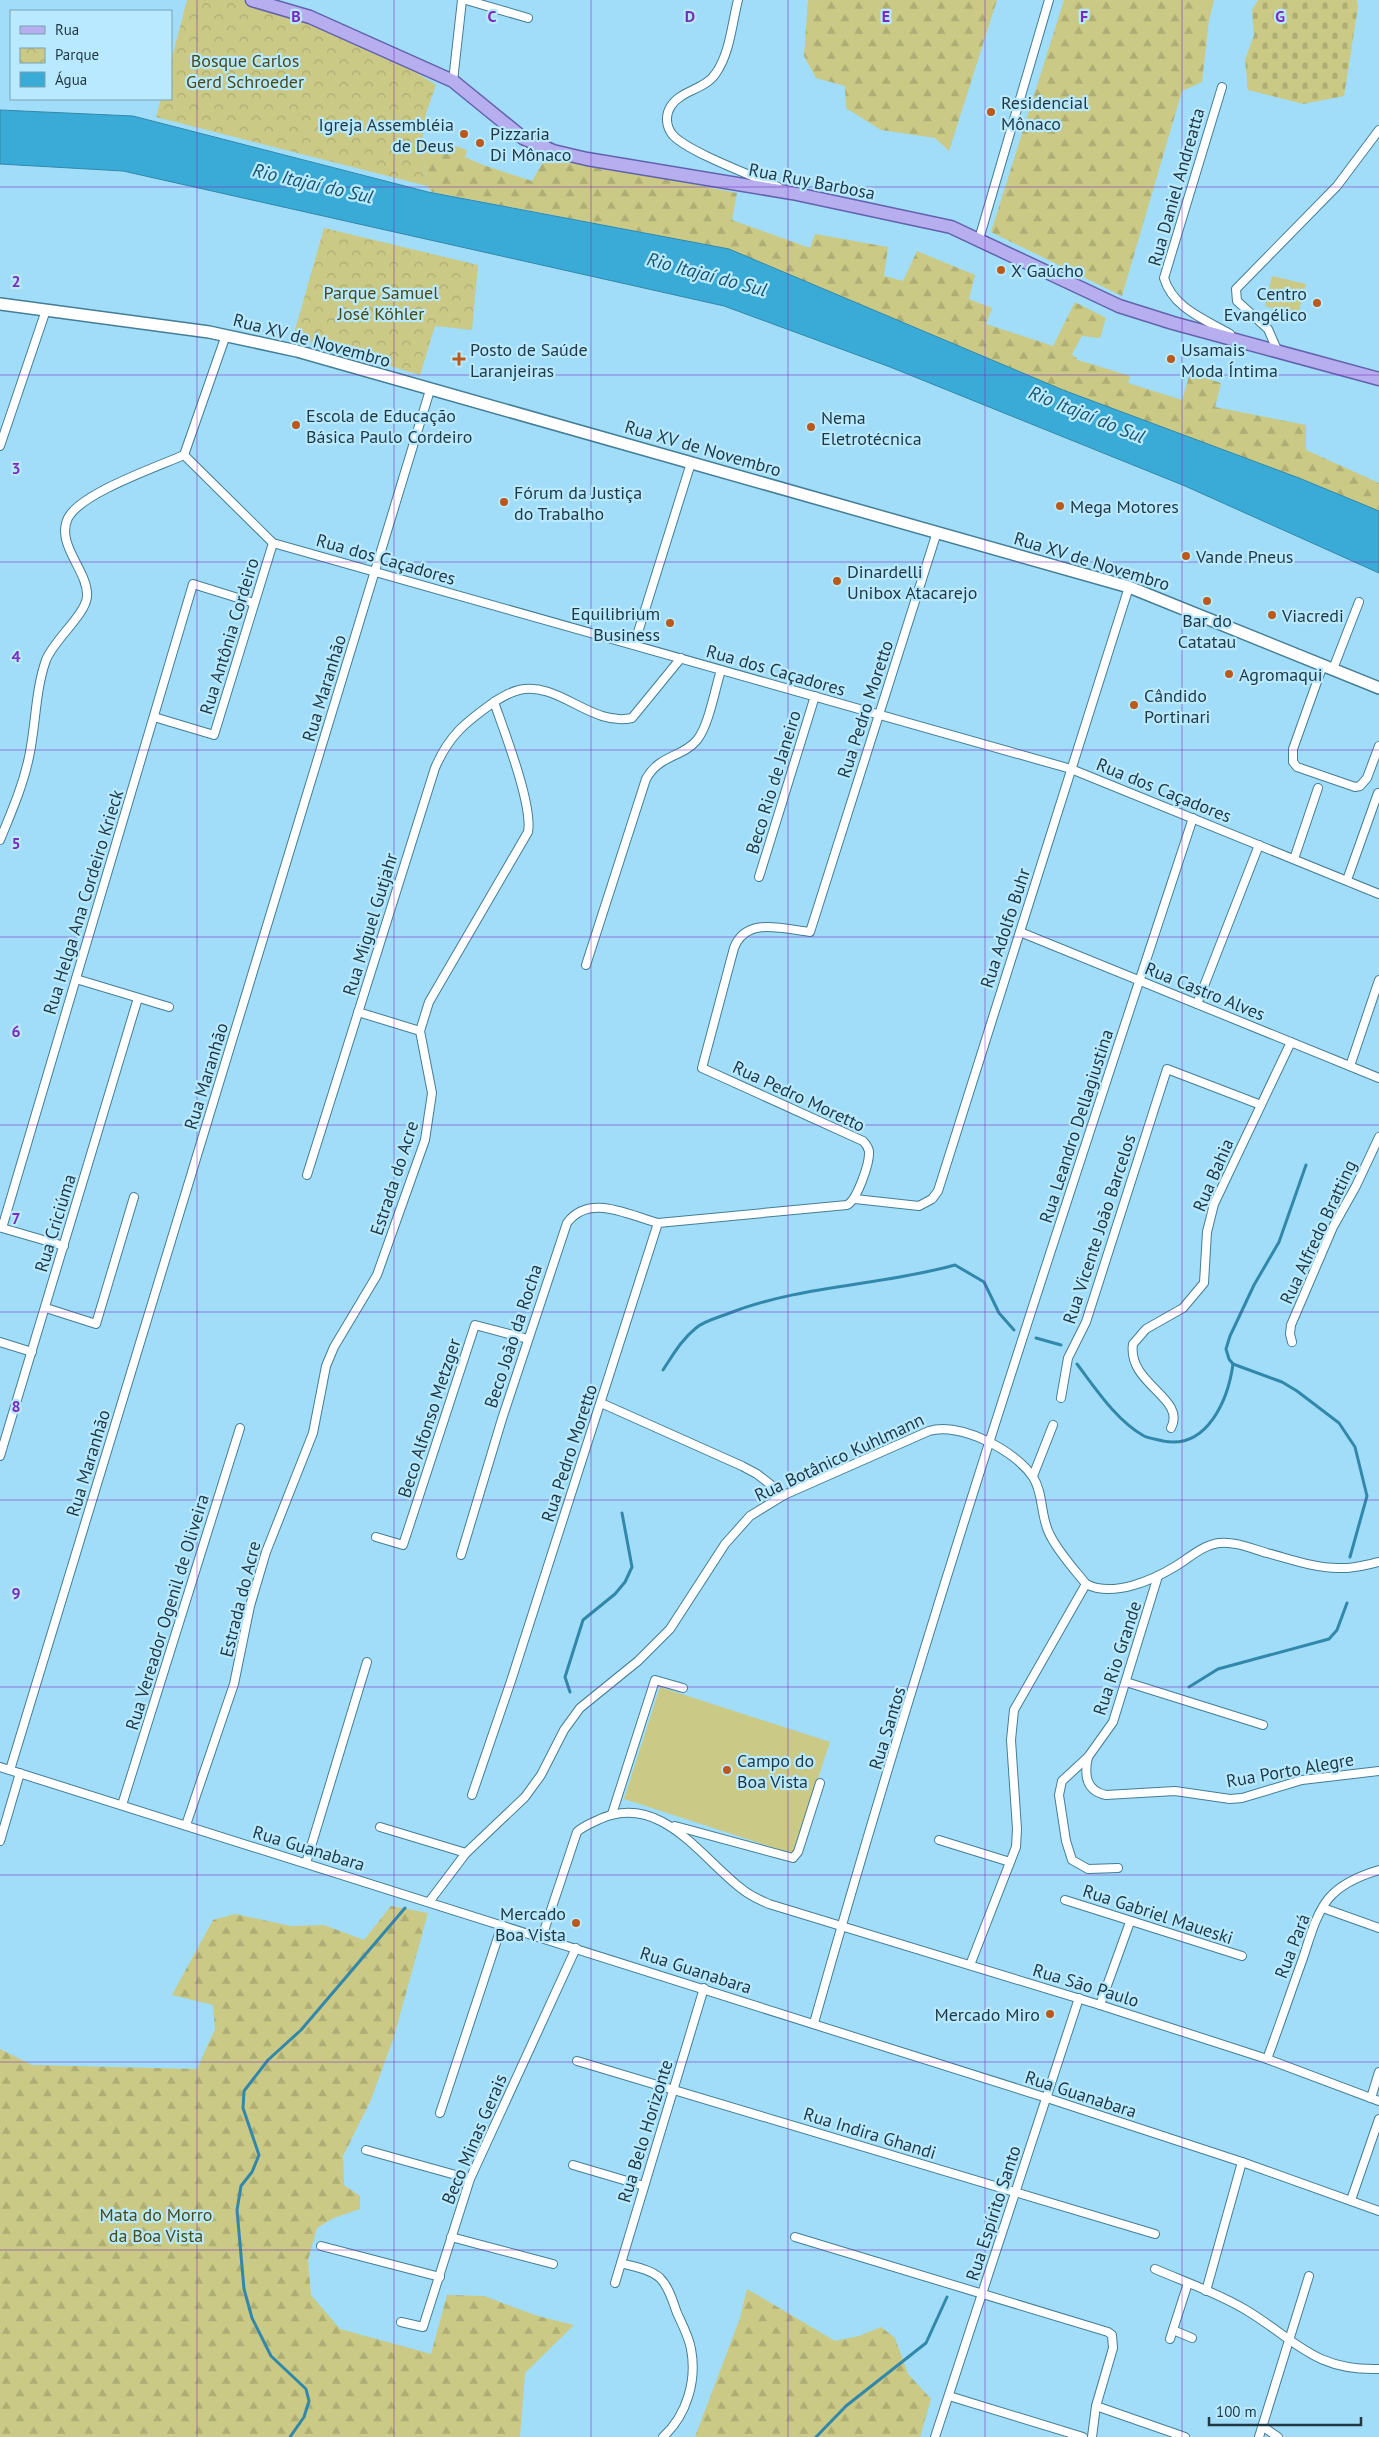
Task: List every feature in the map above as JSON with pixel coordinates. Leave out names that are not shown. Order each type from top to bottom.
[{"type":"main road","name":"Rua Ruy Barbosa","points":[[252,0],[310,17],[453,81],[509,128],[530,141],[553,151],[587,159],[792,193],[952,227],[979,238],[1120,306],[1246,344],[1379,379]]},
{"type":"main road","name":"Rua XV de Novembro","points":[[0,304],[226,335],[297,352],[1129,587],[1379,688]]},
{"type":"street","points":[[453,81],[462,0]]},
{"type":"street","points":[[466,0],[528,18]]},
{"type":"street","points":[[738,0],[723,61],[716,74],[709,83],[671,105],[667,115],[667,127],[673,136],[691,148],[792,193]]},
{"type":"street","points":[[979,238],[1049,0]]},
{"type":"street","name":"Rua Daniel Andreatta","points":[[1222,87],[1164,278],[1168,291],[1186,309],[1246,344]]},
{"type":"street","points":[[1278,352],[1268,329],[1237,301],[1236,289],[1337,186],[1379,130]]},
{"type":"street","points":[[0,446],[46,310]]},
{"type":"street","points":[[0,840],[29,758],[43,670],[56,642],[81,612],[86,598],[84,583],[67,540],[66,530],[69,517],[76,507],[92,496],[184,455],[226,335]]},
{"type":"street","name":"Rua Maranhão","points":[[10,1770],[430,390]]},
{"type":"street","name":"Rua dos Caçadores","points":[[184,455],[273,543],[1072,769],[1379,894]]},
{"type":"street","points":[[634,645],[691,463]]},
{"type":"street","name":"Rua Pedro Moretto","points":[[855,1199],[868,1157],[867,1145],[863,1141],[702,1068],[734,948],[741,935],[754,928],[764,927],[810,932],[937,532]]},
{"type":"street","name":"Rua Antônia Cordeiro","points":[[154,717],[214,735],[273,543]]},
{"type":"street","name":"Rua Helga Ana Cordeiro Krieck","points":[[64,1246],[2,1228],[193,584],[254,603]]},
{"type":"street","name":"Rua Adolfo Buhr","points":[[855,1199],[919,1206],[932,1199],[938,1192],[1129,587]]},
{"type":"street","points":[[1359,602],[1328,667],[1293,749],[1293,762],[1304,771],[1355,787],[1360,786],[1367,778],[1379,746]]},
{"type":"street","points":[[494,702],[517,690],[529,689],[556,695],[600,715],[617,719],[632,718],[681,658]]},
{"type":"street","points":[[586,964],[646,779],[660,762],[687,748],[697,740],[706,720],[721,670]]},
{"type":"street","name":"Beco Rio de Janeiro","points":[[759,876],[815,696]]},
{"type":"street","name":"Rua Miguel Gutjahr","points":[[307,1175],[435,768],[442,752],[460,727],[494,702]]},
{"type":"street","name":"Estrada do Acre","points":[[186,1826],[234,1684],[250,1606],[266,1552],[313,1432],[326,1366],[342,1334],[377,1275],[424,1140],[432,1093],[420,1031],[429,1002],[528,832],[530,824],[527,805],[494,702]]},
{"type":"street","points":[[1294,859],[1318,788]]},
{"type":"street","points":[[1347,880],[1378,793]]},
{"type":"street","name":"Rua Leandro Dellagiustina","points":[[990,1443],[1193,818]]},
{"type":"street","points":[[1197,1004],[1259,845]]},
{"type":"street","name":"Rua Castro Alves","points":[[1020,932],[1379,1078]]},
{"type":"street","points":[[76,979],[169,1007]]},
{"type":"street","points":[[1350,1066],[1379,980]]},
{"type":"street","name":"Rua Criciúma","points":[[0,1456],[138,998]]},
{"type":"street","points":[[358,1012],[420,1031]]},
{"type":"street","name":"Rua Bahia","points":[[1171,1428],[1175,1421],[1173,1411],[1139,1372],[1133,1361],[1133,1344],[1146,1329],[1183,1308],[1204,1283],[1210,1217],[1291,1042]]},
{"type":"street","name":"Rua Vicente João Barcelos","points":[[1061,1398],[1068,1358],[1086,1322],[1167,1069],[1261,1105]]},
{"type":"street","name":"Rua Alfredo Bratting","points":[[1292,1342],[1291,1326],[1315,1266],[1379,1137]]},
{"type":"street","points":[[46,1308],[96,1324],[134,1197]]},
{"type":"street","points":[[658,1223],[847,1205],[855,1199]]},
{"type":"street","name":"Beco João da Rocha","points":[[461,1555],[563,1232],[574,1214],[587,1207],[595,1206],[658,1223]]},
{"type":"street","name":"Rua Pedro Moretto","points":[[472,1795],[658,1223]]},
{"type":"street","name":"Beco Alfonso Metzger","points":[[376,1537],[403,1545],[476,1325],[528,1339]]},
{"type":"street","points":[[0,1342],[32,1352]]},
{"type":"street","points":[[601,1403],[742,1466],[757,1474],[784,1496]]},
{"type":"street","points":[[1053,1425],[1033,1476],[1038,1488],[1044,1519],[1051,1537],[1086,1584],[1102,1590],[1113,1589],[1158,1576],[1202,1550],[1218,1543],[1234,1544],[1322,1567],[1347,1568],[1379,1562]]},
{"type":"street","name":"Rua Vereador Ogenil de Oliveira","points":[[122,1805],[240,1428]]},
{"type":"street","name":"Rua Botânico Kuhlmann","points":[[429,1902],[466,1853],[525,1797],[540,1775],[573,1716],[580,1708],[589,1698],[638,1661],[670,1629],[737,1529],[750,1516],[784,1496],[938,1428],[960,1431],[990,1443],[1022,1464],[1033,1476]]},
{"type":"street","name":"Rua Santos","points":[[814,2024],[990,1443]]},
{"type":"street","name":"Rua Rio Grande","points":[[1118,1868],[1088,1869],[1072,1860],[1068,1852],[1059,1795],[1060,1788],[1068,1775],[1088,1757],[1113,1722],[1158,1576]]},
{"type":"street","points":[[970,1965],[1017,1839],[1011,1740],[1014,1710],[1086,1584]]},
{"type":"street","points":[[306,1863],[368,1662]]},
{"type":"street","points":[[612,1814],[655,1680],[683,1688]]},
{"type":"street","points":[[1126,1682],[1263,1725]]},
{"type":"street","name":"Rua Porto Alegre","points":[[1088,1757],[1085,1769],[1089,1784],[1093,1790],[1106,1795],[1175,1791],[1230,1799],[1242,1798],[1302,1780],[1379,1771]]},
{"type":"street","name":"Rua Guanabara","points":[[0,1767],[1047,2098],[1242,2162],[1379,2211]]},
{"type":"street","points":[[0,1841],[20,1773]]},
{"type":"street","points":[[542,1937],[576,1832],[612,1814],[619,1812],[637,1814],[666,1824],[793,1858],[798,1852],[820,1783]]},
{"type":"street","name":"Rua São Paulo","points":[[666,1824],[683,1834],[743,1890],[781,1909],[1100,2004],[1268,2059],[1375,2100]]},
{"type":"street","points":[[380,1827],[466,1853]]},
{"type":"street","points":[[939,1840],[1010,1862]]},
{"type":"street","name":"Rua Pará","points":[[1268,2059],[1322,1908],[1329,1898],[1341,1888],[1364,1875],[1379,1870]]},
{"type":"street","name":"Rua Gabriel Maueski","points":[[1065,1900],[1242,1956]]},
{"type":"street","points":[[1322,1908],[1379,1928]]},
{"type":"street","points":[[1100,2004],[1130,1922]]},
{"type":"street","points":[[440,2113],[502,1925]]},
{"type":"street","name":"Beco Minas Gerais","points":[[401,2322],[423,2327],[470,2179],[576,1948]]},
{"type":"street","name":"Rua Belo Horizonte","points":[[615,2283],[704,1988]]},
{"type":"street","name":"Rua Espírito Santo","points":[[936,2437],[1080,1998]]},
{"type":"street","name":"Rua Indira Ghandi","points":[[577,2060],[1155,2234]]},
{"type":"street","points":[[1375,2100],[1379,2072]]},
{"type":"street","points":[[1351,2200],[1379,2119]]},
{"type":"street","points":[[366,2150],[470,2179]]},
{"type":"street","points":[[1206,2291],[1242,2162]]},
{"type":"street","points":[[574,2165],[644,2186]]},
{"type":"street","points":[[451,2237],[553,2264]]},
{"type":"street","points":[[795,2237],[1108,2332],[1112,2335],[1113,2348],[1096,2406],[1092,2437]]},
{"type":"street","points":[[321,2246],[440,2277]]},
{"type":"street","points":[[621,2263],[649,2271],[661,2279],[667,2288],[691,2347],[692,2381],[687,2400],[673,2428],[663,2437]]},
{"type":"street","points":[[1155,2269],[1246,2310],[1289,2341],[1323,2362],[1355,2368],[1379,2369]]},
{"type":"street","points":[[1259,2437],[1309,2276]]},
{"type":"street","points":[[1170,2338],[1188,2283]]},
{"type":"street","points":[[1173,2330],[1192,2338]]},
{"type":"street","points":[[949,2396],[1083,2437]]},
{"type":"street","points":[[1096,2406],[1185,2437]]},
{"type":"street","points":[[1262,2426],[1278,2437]]},
{"type":"green space","name":"Bosque Carlos Gerd Schroeder","points":[[187,0],[243,0],[276,8],[389,55],[436,85],[426,113],[422,144],[427,186],[156,117],[161,100],[172,100],[172,57]]},
{"type":"green space","points":[[808,0],[997,0],[949,151],[935,138],[881,130],[846,108],[845,86],[816,78],[804,56]]},
{"type":"green space","points":[[1064,0],[1214,0],[1209,20],[1202,82],[1182,91],[1122,296],[991,232]]},
{"type":"green space","points":[[1258,0],[1357,0],[1358,7],[1344,96],[1303,104],[1248,90],[1245,60],[1254,35],[1252,10]]},
{"type":"green space","points":[[422,144],[447,154],[452,145],[467,150],[465,157],[532,181],[547,155],[737,193],[732,220],[810,248],[815,234],[888,247],[884,276],[903,281],[917,251],[975,275],[969,299],[992,308],[986,324],[1053,346],[1075,302],[1106,318],[1100,338],[1082,336],[1072,354],[1078,360],[1130,376],[1128,383],[1182,400],[1190,373],[1221,383],[1215,407],[1306,425],[1306,450],[1379,483],[1379,515],[1063,390],[729,249],[432,192],[427,186]]},
{"type":"green space","name":"Parque Samuel José Köhler","points":[[324,228],[478,265],[472,330],[435,326],[420,375],[293,337]]},
{"type":"green space","points":[[1272,276],[1306,284],[1298,315],[1265,306]]},
{"type":"green space","name":"Campo do Boa Vista","points":[[660,1687],[830,1742],[793,1854],[624,1799]]},
{"type":"green space","name":"Mata do Morro da Boa Vista","points":[[391,1906],[428,1913],[393,2040],[370,2102],[343,2156],[344,2185],[360,2196],[360,2209],[334,2218],[317,2228],[308,2260],[311,2295],[340,2329],[431,2354],[447,2295],[484,2296],[538,2316],[574,2325],[525,2373],[520,2437],[0,2437],[0,2049],[32,2065],[197,2069],[215,2029],[213,2005],[172,1995],[213,1920],[235,1914],[291,1926],[324,1925],[364,1940]]},
{"type":"green space","points":[[747,2289],[835,2341],[859,2336],[881,2327],[895,2338],[908,2374],[931,2399],[920,2437],[695,2437],[740,2318]]},
{"type":"water","name":"Rio Itajaí do Sul","points":[[0,110],[133,116],[428,192],[729,249],[1063,390],[1299,478],[1379,511],[1379,573],[1185,486],[890,367],[724,306],[123,171],[0,164]]},
{"type":"waterway","points":[[1306,1165],[1279,1242],[1254,1285],[1230,1336],[1226,1349],[1229,1359],[1233,1364],[1282,1382],[1297,1391],[1339,1423],[1355,1447],[1367,1496],[1350,1557]]},
{"type":"waterway","points":[[663,1370],[686,1338],[703,1323],[715,1318],[755,1304],[783,1297],[927,1272],[955,1265],[984,1282],[999,1313],[1014,1330]]},
{"type":"waterway","points":[[1036,1338],[1061,1345]]},
{"type":"waterway","points":[[1077,1364],[1124,1422],[1149,1438],[1178,1442],[1192,1438],[1213,1419],[1226,1392],[1233,1364]]},
{"type":"waterway","points":[[570,1692],[565,1677],[583,1620],[615,1594],[625,1582],[632,1567],[622,1513]]},
{"type":"waterway","points":[[1189,1687],[1218,1669],[1329,1639],[1337,1630],[1347,1603]]},
{"type":"waterway","points":[[290,2437],[304,2417],[309,2401],[306,2389],[271,2356],[252,2318],[244,2289],[237,2210],[241,2186],[252,2172],[259,2155],[243,2108],[244,2091],[268,2060],[301,2030],[405,1908]]},
{"type":"waterway","points":[[816,2437],[846,2406],[926,2343],[947,2297]]},
{"type":"place","name":"Residencial Mônaco","points":[[991,112]]},
{"type":"place","name":"Igreja Assembléia de Deus","points":[[464,134]]},
{"type":"place","name":"Pizzaria Di Mônaco","points":[[480,143]]},
{"type":"place","name":"X Gaúcho","points":[[1001,270]]},
{"type":"place","name":"Centro Evangélico","points":[[1317,303]]},
{"type":"place","name":"Posto de Saúde Laranjeiras","points":[[459,359]]},
{"type":"place","name":"Usamais Moda Íntima","points":[[1171,359]]},
{"type":"place","name":"Escola de Educação Básica Paulo Cordeiro","points":[[296,425]]},
{"type":"place","name":"Nema Eletrotécnica","points":[[811,427]]},
{"type":"place","name":"Fórum da Justiça do Trabalho","points":[[504,502]]},
{"type":"place","name":"Mega Motores","points":[[1060,506]]},
{"type":"place","name":"Vande Pneus","points":[[1186,556]]},
{"type":"place","name":"Dinardelli Unibox Atacarejo","points":[[837,581]]},
{"type":"place","name":"Bar do Catatau","points":[[1207,601]]},
{"type":"place","name":"Viacredi","points":[[1272,615]]},
{"type":"place","name":"Equilibrium Business","points":[[670,623]]},
{"type":"place","name":"Agromaqui","points":[[1229,674]]},
{"type":"place","name":"Cândido Portinari","points":[[1134,705]]},
{"type":"place","name":"Campo do Boa Vista","points":[[727,1770]]},
{"type":"place","name":"Mercado Boa Vista","points":[[576,1923]]},
{"type":"place","name":"Mercado Miro","points":[[1050,2014]]}]
